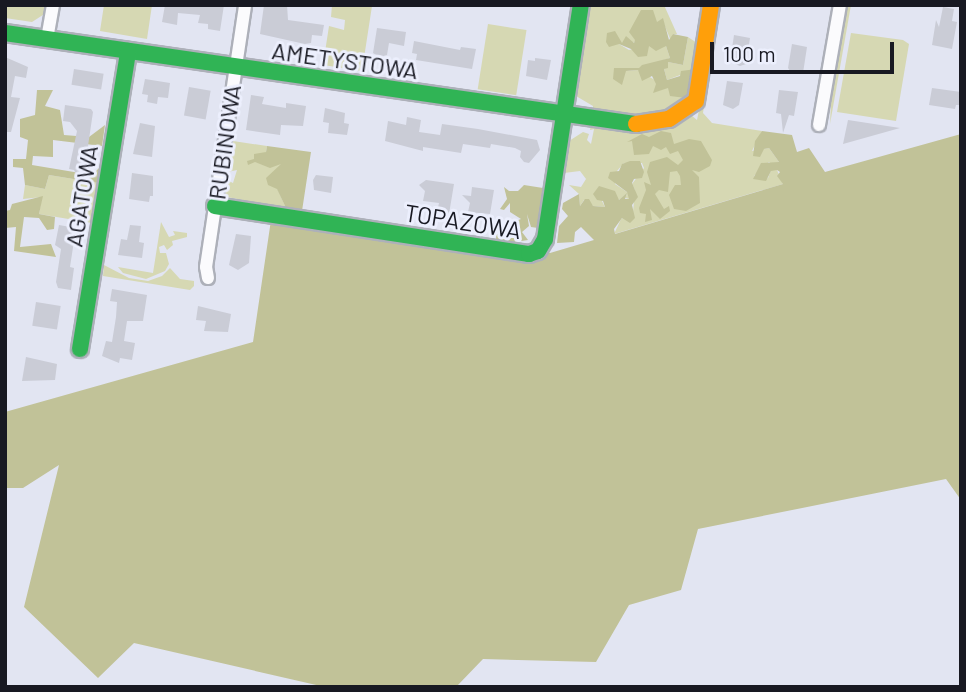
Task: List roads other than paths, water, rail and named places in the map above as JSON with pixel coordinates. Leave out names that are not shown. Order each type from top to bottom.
[{"type":"street","points":[[47,39],[53,5]]},
{"type":"street","name":"RUBINOWA","points":[[208,278],[206,267],[245,5]]},
{"type":"street","name":"TOPAZOWA","points":[[215,206],[534,254],[544,246],[581,5]]},
{"type":"street","name":"AMETYSTOWA","points":[[5,33],[564,116],[644,125],[677,116],[691,107],[697,98],[711,5]]},
{"type":"street","points":[[819,125],[840,5]]},
{"type":"street","name":"AGATOWA","points":[[80,349],[128,51]]}]
